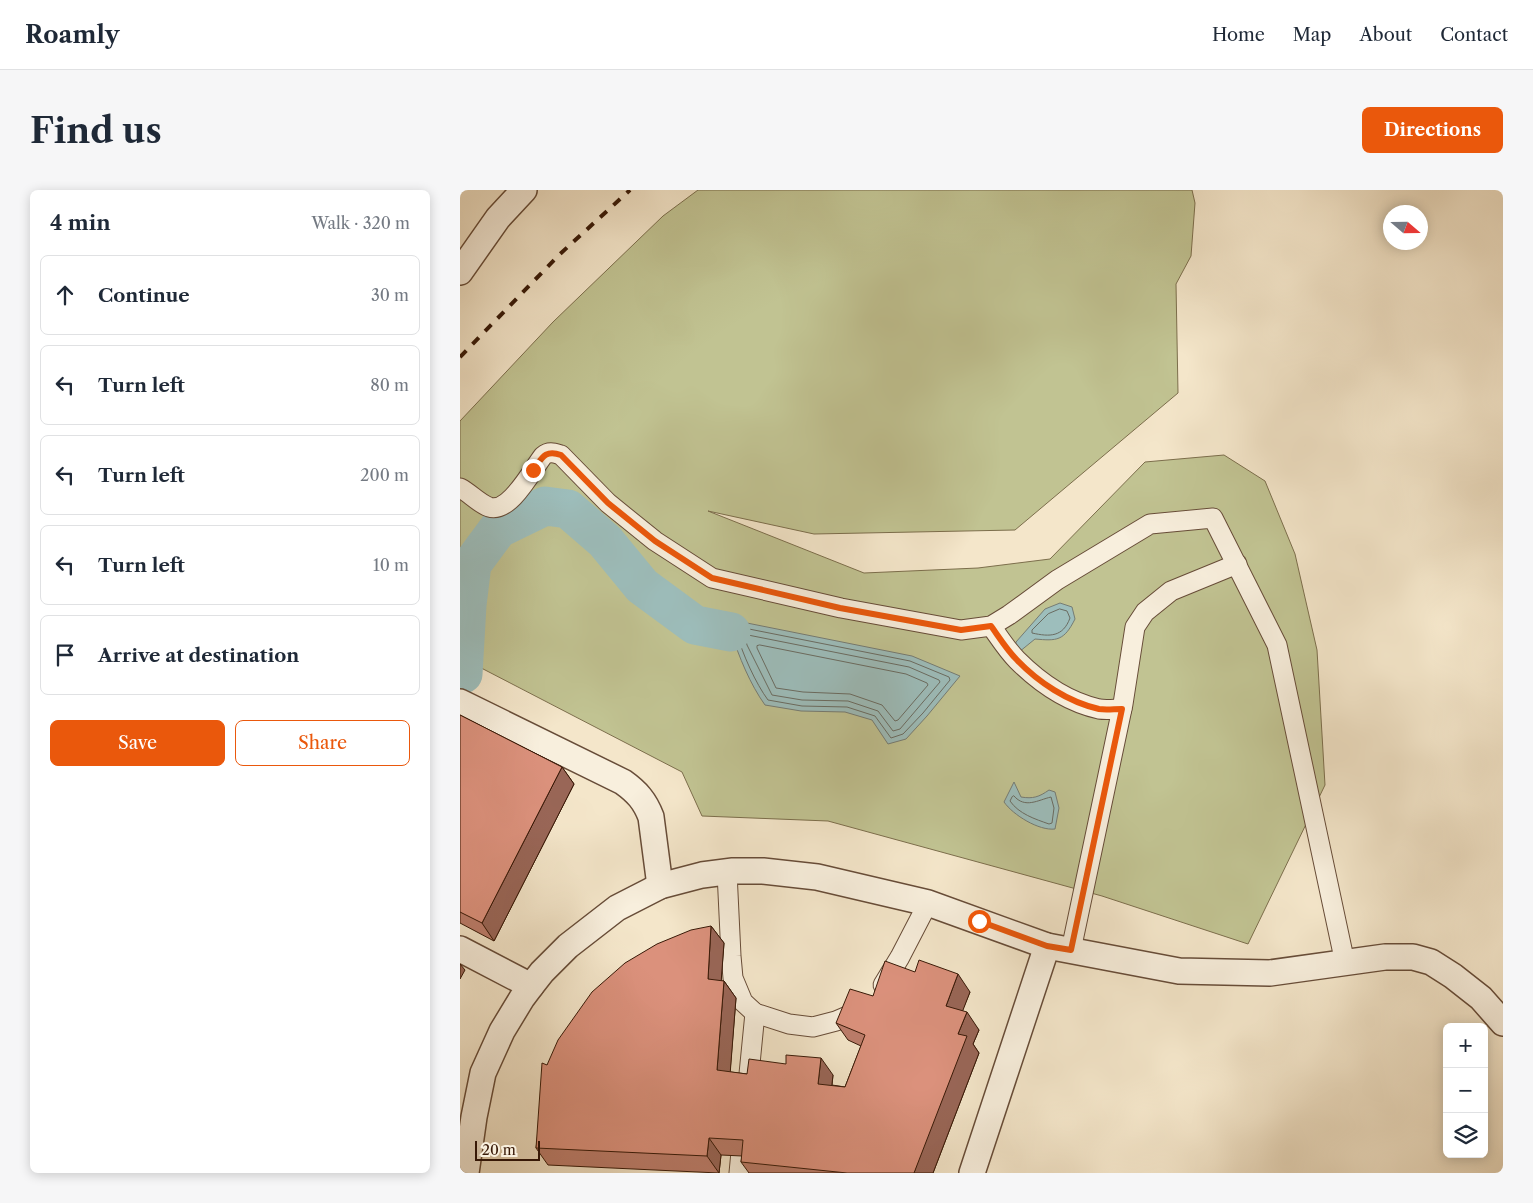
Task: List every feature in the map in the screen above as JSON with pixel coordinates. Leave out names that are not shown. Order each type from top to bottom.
[{"type":"street","points":[[460,272],[498,218],[524,190]]},
{"type":"street","points":[[460,488],[489,507],[500,507],[515,495],[545,455],[555,453],[561,455],[608,503],[655,541],[712,578],[840,608],[961,630],[991,626],[1057,580],[1150,524],[1213,518],[1277,645],[1345,964]]},
{"type":"street","points":[[1071,950],[1122,709],[1135,628],[1145,612],[1171,591],[1236,564]]},
{"type":"street","points":[[991,626],[1016,659],[1032,674],[1054,689],[1073,700],[1100,709],[1122,709]]},
{"type":"street","points":[[460,702],[623,782],[639,794],[648,808],[651,817],[660,886]]},
{"type":"street","points":[[466,1173],[483,1072],[502,1031],[522,998],[542,972],[568,946],[617,908],[660,886],[702,874],[763,871],[817,877],[928,903],[1047,946],[1179,971],[1270,973],[1345,964],[1384,957],[1413,957],[1431,962],[1453,976],[1481,998],[1503,1023]]},
{"type":"street","points":[[727,872],[731,956],[738,991],[743,1002],[755,1013],[789,1024],[813,1026],[836,1021],[850,1015],[880,989],[900,958],[928,903]]},
{"type":"street","points":[[972,1173],[1047,946]]},
{"type":"street","points":[[460,949],[531,986]]},
{"type":"street","points":[[747,1098],[755,1013]]},
{"type":"street","points":[[740,1173],[745,1116]]},
{"type":"green space","points":[[698,190],[1192,190],[1195,203],[1191,256],[1176,284],[1178,393],[1015,530],[814,534],[708,511],[864,573],[978,568],[1050,559],[1145,462],[1224,455],[1265,481],[1295,554],[1317,650],[1325,785],[1248,944],[1102,896],[828,821],[702,816],[682,772],[460,657],[460,421],[553,322],[663,216]]},
{"type":"water","points":[[1060,603],[1072,607],[1075,619],[1067,632],[1059,638],[1049,640],[1035,639],[1019,652],[1015,648],[1016,642],[1045,609]]},
{"type":"water","points":[[742,622],[912,656],[960,676],[906,739],[888,744],[872,720],[845,712],[801,711],[765,705],[745,670],[731,632]]},
{"type":"water","points":[[1014,782],[1021,797],[1036,797],[1049,790],[1055,792],[1059,808],[1055,829],[1034,825],[1008,807],[1004,802]]},
{"type":"building","points":[[460,715],[562,767],[482,923],[460,912]]},
{"type":"building","points":[[711,926],[708,979],[724,981],[717,1070],[747,1074],[749,1059],[786,1064],[786,1055],[821,1058],[818,1084],[845,1087],[865,1035],[836,1023],[850,989],[873,996],[885,961],[915,972],[919,960],[958,974],[946,1006],[967,1012],[958,1034],[967,1036],[914,1173],[847,1173],[741,1162],[743,1140],[709,1138],[707,1156],[536,1148],[542,1063],[547,1065],[558,1040],[592,992],[625,963],[657,944],[691,930]]},
{"type":"waterway","points":[[463,674],[467,605],[472,564],[498,529],[545,506],[568,509],[605,541],[642,586],[695,625],[731,632]]},
{"type":"railway","points":[[460,357],[560,254],[630,190]]},
{"type":"route","points":[[533,470],[545,455],[555,453],[561,455],[608,503],[655,541],[712,578],[840,608],[961,630],[991,626],[1016,659],[1032,674],[1054,689],[1073,700],[1100,709],[1122,709],[1071,950],[1047,946],[979,921]]}]
